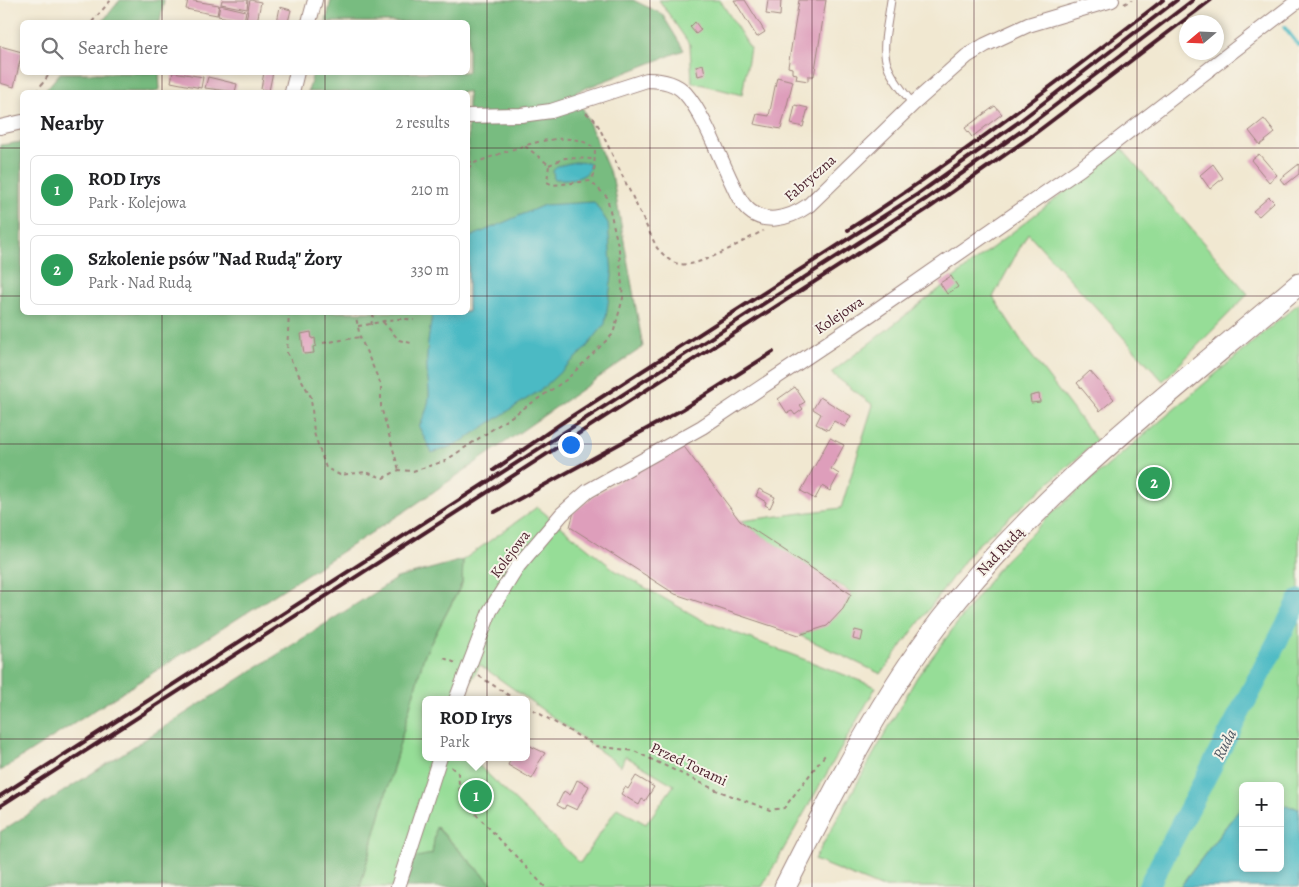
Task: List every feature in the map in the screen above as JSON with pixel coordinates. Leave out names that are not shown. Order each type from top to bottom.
[{"type":"main road","name":"Nad Rudą","points":[[785,887],[825,808],[880,710],[930,635],[972,582],[1020,529],[1093,460],[1299,284]]},
{"type":"street","points":[[310,20],[315,0]]},
{"type":"street","name":"Kolejowa","points":[[457,696],[466,668],[490,611],[518,566],[562,514],[588,491],[702,427],[871,314],[1080,169],[1299,0]]},
{"type":"street","name":"Fabryczna","points":[[470,116],[521,115],[551,110],[646,80],[659,80],[672,84],[685,92],[695,108],[743,204],[757,216],[778,219],[792,215],[809,205],[958,63],[985,45],[1028,25],[1118,2]]},
{"type":"street","points":[[292,90],[296,75]]},
{"type":"street","points":[[0,127],[20,122]]},
{"type":"street","points":[[398,887],[444,761]]},
{"type":"lane","points":[[891,0],[884,47],[885,63],[892,78],[913,104]]},
{"type":"path","points":[[94,20],[111,0]]},
{"type":"path","points":[[1118,2],[1132,0]]},
{"type":"path","points":[[38,90],[49,75]]},
{"type":"path","points":[[581,112],[594,118],[657,248],[668,259],[679,264],[693,264],[768,228]]},
{"type":"path","points":[[470,161],[474,162],[556,138],[571,139],[592,146],[595,149],[594,175],[590,181]]},
{"type":"path","points":[[525,146],[549,165]]},
{"type":"path","points":[[549,165],[565,158],[595,158]]},
{"type":"path","points":[[470,166],[474,162]]},
{"type":"path","points":[[289,315],[287,354],[311,397],[314,433],[326,468],[340,476],[366,472],[383,478],[399,470],[413,471],[445,461],[566,380],[613,334],[623,298],[618,250],[607,197],[590,181],[553,185],[547,182],[549,165]]},
{"type":"path","points":[[356,315],[360,336],[381,385],[381,408],[399,470]]},
{"type":"path","points":[[371,325],[373,315]]},
{"type":"path","points":[[358,326],[371,325],[392,318],[414,320]]},
{"type":"path","points":[[383,322],[399,340],[411,343]]},
{"type":"path","points":[[323,343],[360,336]]},
{"type":"path","points":[[444,658],[466,668],[510,696]]},
{"type":"path","name":"Przed Torami","points":[[530,708],[596,746],[634,751],[716,790],[770,810],[784,808],[825,755]]},
{"type":"path","points":[[444,761],[458,773],[460,794],[469,807],[545,887]]},
{"type":"green space","points":[[120,0],[164,0],[160,20],[104,20]]},
{"type":"green space","points":[[331,0],[633,0],[662,14],[684,50],[576,92],[613,180],[643,347],[413,506],[0,771],[0,145],[20,142],[20,315],[470,315],[470,90],[309,90],[312,75],[470,75],[470,20],[326,20]]},
{"type":"green space","points":[[659,0],[720,0],[750,48],[742,95],[692,82],[690,45]]},
{"type":"green space","points":[[58,75],[159,75],[160,89],[158,90],[46,90]]},
{"type":"green space","points":[[1121,148],[1248,294],[1163,381],[1028,233],[993,297],[1028,351],[1097,441],[974,548],[881,674],[799,635],[824,625],[836,617],[851,594],[844,587],[823,577],[740,521],[841,508],[873,405],[831,373]]},
{"type":"green space","points":[[1299,303],[1299,808],[1284,806],[1284,782],[1239,782],[1239,809],[1180,887],[880,887],[814,860],[917,677],[1003,562],[1051,514]]},
{"type":"green space","points":[[537,507],[616,571],[702,620],[876,687],[762,887],[495,887],[437,827],[432,854],[398,887],[360,887],[424,656],[462,584],[463,560]],"holes":[[[480,665],[523,696],[530,696],[530,701],[621,766],[625,756],[674,785],[646,824],[617,808],[580,863],[474,761],[422,761],[422,696],[466,696],[470,683]]]},
{"type":"green space","points":[[463,560],[462,583],[424,656],[360,887],[0,887],[0,832],[397,578]]},
{"type":"green space","points":[[436,827],[495,887],[398,887],[407,859],[432,854]]},
{"type":"water","points":[[575,162],[590,163],[589,169],[577,178],[554,179],[553,171],[557,166]]},
{"type":"water","points":[[594,202],[608,223],[612,276],[605,324],[585,349],[542,389],[456,445],[432,453],[419,427],[429,398],[427,350],[432,315],[470,315],[470,237],[544,205]]},
{"type":"water","points":[[1284,806],[1299,808],[1299,887],[1180,887],[1239,809],[1239,872],[1284,872]]},
{"type":"building","points":[[188,0],[219,5],[217,15],[186,9]]},
{"type":"building","points":[[222,0],[248,0],[247,9],[221,4]]},
{"type":"building","points":[[250,0],[261,2],[257,20],[246,20]]},
{"type":"building","points":[[734,0],[745,0],[765,32],[757,37]]},
{"type":"building","points":[[768,0],[781,0],[780,16],[766,14]]},
{"type":"building","points":[[799,0],[826,0],[814,76],[808,76],[808,81],[796,79],[797,74],[792,73],[792,68],[788,67]]},
{"type":"building","points":[[220,5],[246,11],[244,20],[218,16]]},
{"type":"building","points":[[280,7],[291,10],[288,20],[277,20]]},
{"type":"building","points":[[695,22],[701,30],[696,34],[690,27]]},
{"type":"building","points":[[0,46],[20,51],[20,61],[14,87],[0,83]]},
{"type":"building","points":[[703,64],[705,74],[698,76],[696,66]]},
{"type":"building","points":[[172,75],[203,77],[201,88],[171,82]]},
{"type":"building","points":[[263,75],[272,75],[269,90],[261,89]]},
{"type":"building","points":[[208,77],[237,84],[236,90],[205,88]]},
{"type":"building","points":[[777,77],[793,81],[781,129],[754,124],[757,114],[769,116]]},
{"type":"building","points":[[795,105],[808,108],[803,127],[791,124]]},
{"type":"building","points":[[995,106],[1002,114],[972,137],[965,128]]},
{"type":"building","points":[[1264,119],[1275,133],[1260,145],[1249,131]]},
{"type":"building","points":[[1259,154],[1277,175],[1269,182],[1251,160]]},
{"type":"building","points":[[1213,164],[1223,178],[1210,189],[1200,175]]},
{"type":"building","points":[[1299,164],[1299,174],[1285,185],[1280,179]]},
{"type":"building","points":[[1269,197],[1274,202],[1259,216],[1253,211]]},
{"type":"building","points":[[951,276],[958,287],[947,294],[940,283]]},
{"type":"building","points":[[311,332],[312,339],[315,338],[316,346],[313,347],[314,353],[304,354],[301,334]]},
{"type":"building","points":[[1090,371],[1114,399],[1100,411],[1077,383]]},
{"type":"building","points":[[795,387],[805,402],[800,405],[803,409],[795,415],[792,411],[787,413],[778,399]]},
{"type":"building","points":[[1039,394],[1040,402],[1031,403],[1030,396]]},
{"type":"building","points":[[820,397],[851,416],[845,427],[834,421],[828,430],[816,424],[821,414],[813,409]]},
{"type":"building","points":[[830,438],[844,445],[831,469],[839,474],[830,491],[822,486],[815,499],[801,491]]},
{"type":"building","points":[[682,444],[740,521],[851,594],[843,609],[827,626],[799,635],[675,594],[570,527],[574,512],[596,494]]},
{"type":"building","points":[[759,489],[775,497],[770,508],[765,505],[766,502],[756,496]]},
{"type":"building","points":[[855,630],[863,632],[861,641],[853,639]]},
{"type":"building","points":[[530,746],[545,753],[536,767],[538,768],[532,779],[508,765],[510,761],[530,761]]},
{"type":"building","points":[[636,776],[654,787],[645,801],[642,799],[639,805],[621,794],[625,787],[628,789]]},
{"type":"building","points":[[577,780],[589,786],[577,810],[566,805],[564,809],[557,805],[564,791],[570,795]]},
{"type":"waterway","points":[[1284,27],[1299,46]]},
{"type":"waterway","name":"Ruda","points":[[1148,887],[1299,600]]},
{"type":"railway","points":[[848,230],[969,147],[1163,0]]},
{"type":"railway","points":[[494,470],[569,418],[918,194],[1016,124],[1177,0]]},
{"type":"railway","points":[[0,796],[926,199],[1023,130],[1193,0]]},
{"type":"railway","points":[[0,806],[929,208],[1029,138],[1211,0]]},
{"type":"railway","points":[[495,512],[683,409],[773,352]]},
{"type":"place","name":"Szkolenie psów \"Nad Rudą\" Żory","points":[[1154,483]]},
{"type":"place","name":"ROD Irys","points":[[476,796]]}]
